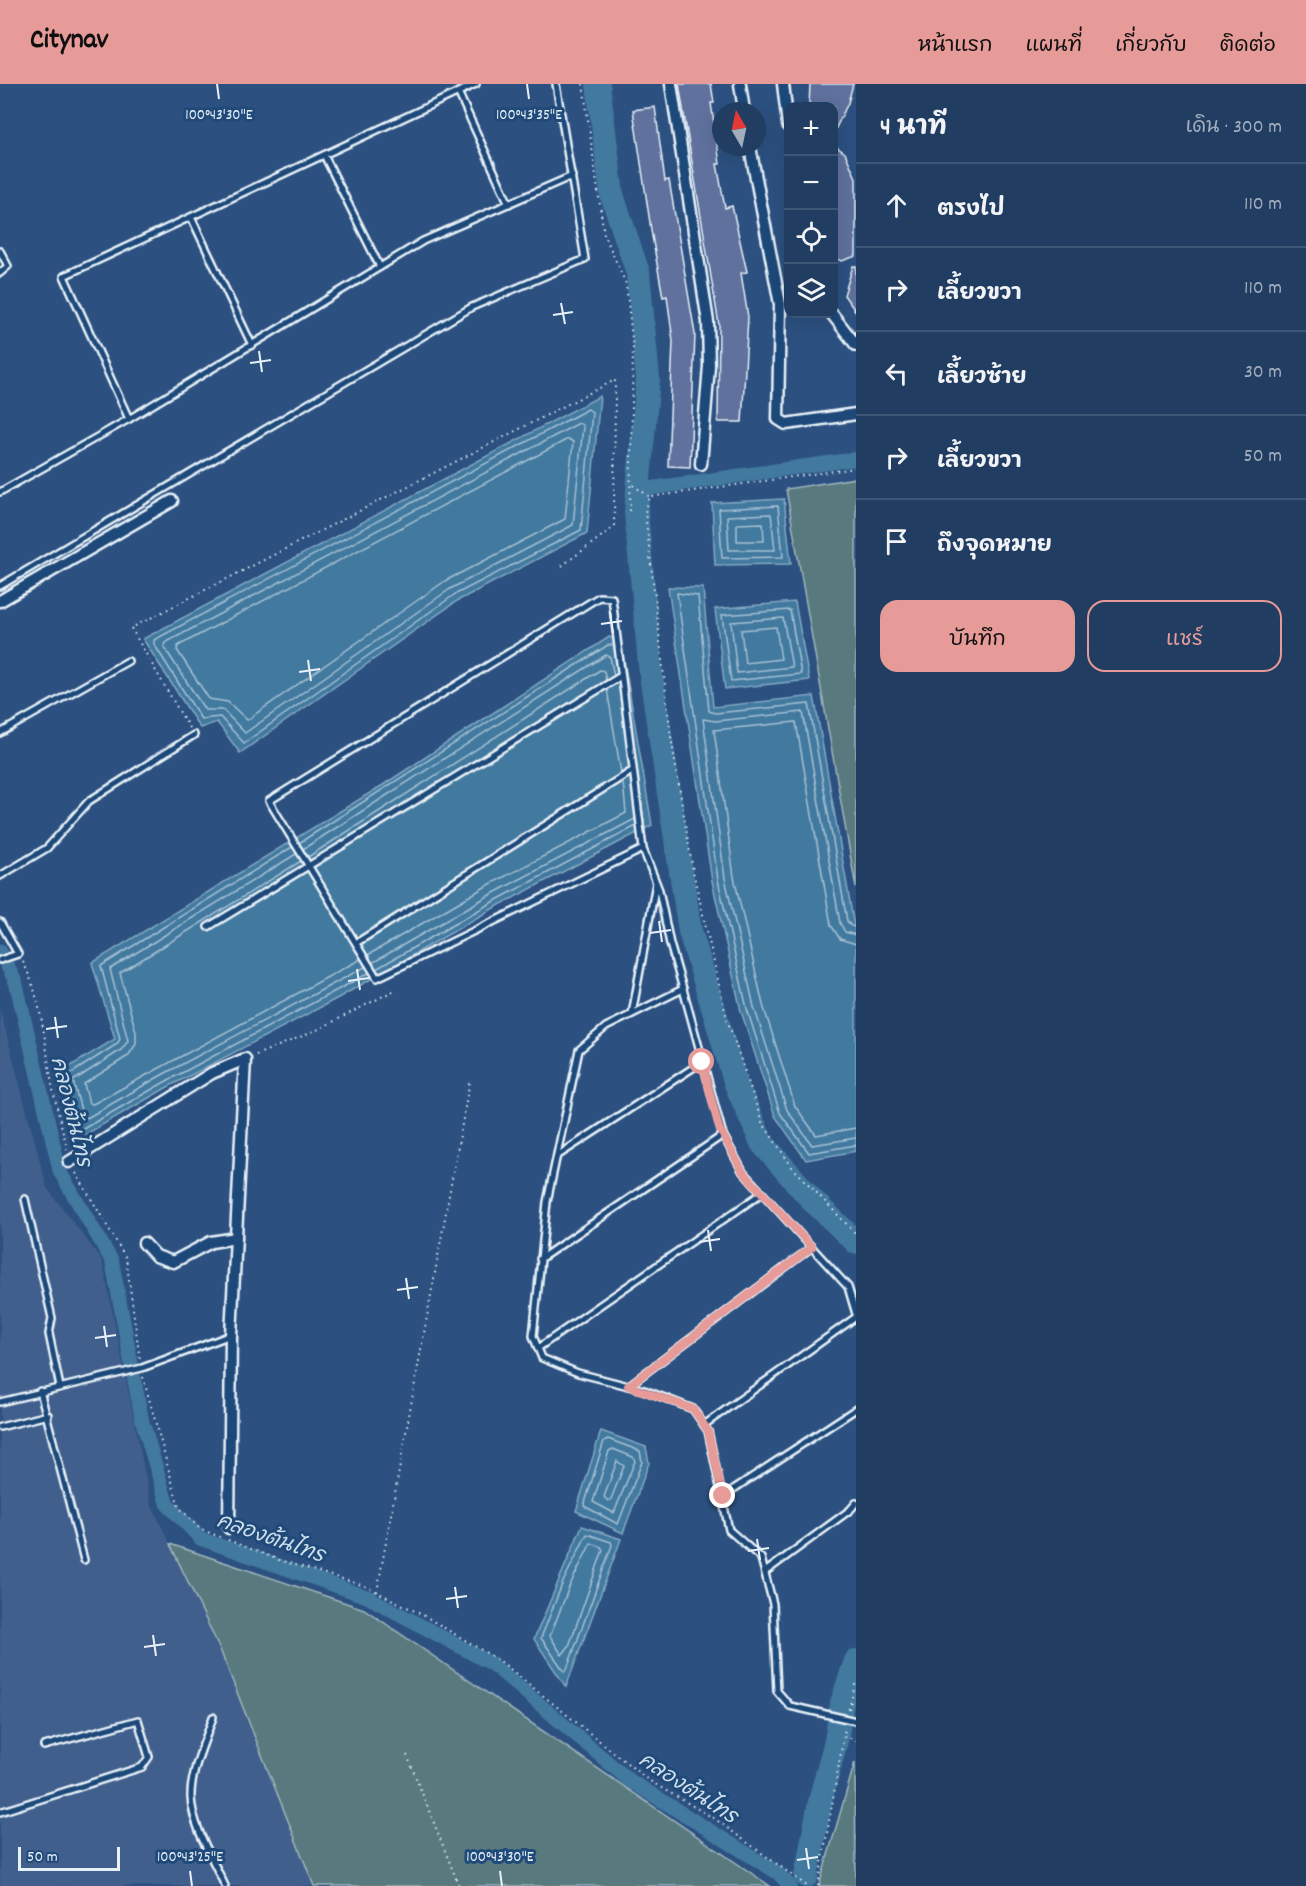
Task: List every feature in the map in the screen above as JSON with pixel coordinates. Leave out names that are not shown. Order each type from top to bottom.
[{"type":"street","points":[[671,84],[708,322],[709,366],[701,464]]},
{"type":"street","points":[[740,84],[743,102]]},
{"type":"street","points":[[783,84],[786,102]]},
{"type":"street","points":[[752,156],[780,304],[778,419],[786,424],[856,414]]},
{"type":"street","points":[[835,318],[856,345]]},
{"type":"street","points":[[0,601],[172,501]]},
{"type":"street","points":[[69,1162],[212,1073],[245,1059],[231,1335],[229,1528]]},
{"type":"street","points":[[144,1243],[156,1256],[173,1262],[211,1242],[236,1239]]},
{"type":"lane","points":[[129,419],[64,276],[476,84]]},
{"type":"lane","points":[[0,586],[472,307],[585,259],[556,84]]},
{"type":"lane","points":[[459,92],[509,204]]},
{"type":"lane","points":[[324,155],[380,267]]},
{"type":"lane","points":[[0,492],[129,419],[423,241],[572,176]]},
{"type":"lane","points":[[191,217],[252,345]]},
{"type":"lane","points":[[0,251],[8,266],[0,273]]},
{"type":"lane","points":[[643,849],[377,978],[269,801],[599,597],[612,598],[643,849],[656,883],[723,1135],[743,1172],[848,1287],[856,1315],[704,1425]]},
{"type":"lane","points":[[0,733],[128,661]]},
{"type":"lane","points":[[208,927],[621,676]]},
{"type":"lane","points":[[0,876],[47,848],[89,801],[194,735]]},
{"type":"lane","points":[[356,944],[632,771]]},
{"type":"lane","points":[[632,1014],[656,883]]},
{"type":"lane","points":[[0,922],[18,954],[0,960]]},
{"type":"lane","points":[[683,989],[606,1027],[579,1050],[547,1202],[533,1336],[542,1358],[578,1373],[628,1386],[693,1409],[708,1431],[729,1530],[761,1558],[773,1604],[777,1691],[790,1706],[856,1721]]},
{"type":"lane","points":[[557,1156],[702,1062]]},
{"type":"lane","points":[[540,1259],[723,1135]]},
{"type":"lane","points":[[538,1348],[762,1193]]},
{"type":"lane","points":[[25,1199],[52,1318],[49,1334],[60,1387]]},
{"type":"lane","points":[[628,1386],[812,1247]]},
{"type":"lane","points":[[0,1402],[140,1368],[231,1335]]},
{"type":"lane","points":[[40,1391],[84,1560]]},
{"type":"lane","points":[[723,1496],[856,1409]]},
{"type":"lane","points":[[0,1427],[48,1415]]},
{"type":"lane","points":[[765,1572],[850,1510],[856,1503]]},
{"type":"lane","points":[[213,1717],[193,1782],[191,1797],[197,1822],[225,1886]]},
{"type":"lane","points":[[0,1812],[142,1767],[149,1757],[138,1720],[44,1746]]},
{"type":"path","points":[[583,84],[604,234],[626,284],[633,348],[633,485],[630,512]]},
{"type":"path","points":[[194,735],[131,628],[615,380],[614,527],[559,568]]},
{"type":"path","points":[[633,485],[650,497],[856,468]]},
{"type":"path","points":[[650,497],[645,512],[671,737],[693,871],[727,1019],[762,1122],[792,1167],[856,1234]]},
{"type":"path","points":[[18,954],[30,977],[43,1024],[52,1087],[69,1162],[126,1258],[140,1368],[168,1474],[179,1506],[200,1529],[279,1560],[377,1592],[421,1614],[500,1661],[648,1780],[715,1819],[807,1886]]},
{"type":"path","points":[[245,1059],[315,1030],[395,990]]},
{"type":"path","points":[[377,1592],[470,1080]]},
{"type":"path","points":[[847,1717],[856,1681]]},
{"type":"path","points":[[818,1886],[845,1727]]},
{"type":"path","points":[[843,1736],[856,1740]]},
{"type":"path","points":[[407,1755],[459,1886]]},
{"type":"shaded area","points":[[0,1009],[47,1188],[102,1260],[151,1504],[219,1647],[314,1886],[0,1886]]},
{"type":"green space","points":[[856,478],[856,888],[786,489]]},
{"type":"green space","points":[[170,1544],[364,1609],[770,1886],[314,1886],[219,1647]]},
{"type":"green space","points":[[855,1762],[856,1886],[819,1886]]},
{"type":"water","points":[[600,396],[587,533],[457,601],[240,753],[217,722],[200,728],[143,639]]},
{"type":"water","points":[[784,499],[791,564],[715,565],[712,503]]},
{"type":"water","points":[[668,587],[703,588],[713,707],[814,696],[856,937],[856,1151],[806,1160],[775,1116],[741,1011],[712,881]]},
{"type":"water","points":[[795,602],[809,680],[725,689],[715,609]]},
{"type":"water","points":[[609,637],[621,642],[652,825],[494,908],[338,998],[166,1088],[76,1140],[56,1075],[115,1039],[92,963],[383,785]]},
{"type":"water","points":[[601,1431],[646,1447],[649,1463],[623,1533],[576,1511]]},
{"type":"water","points":[[582,1526],[621,1539],[566,1687],[534,1639]]},
{"type":"building","points":[[679,84],[711,84],[714,102],[711,103],[712,156],[719,156],[720,164],[717,164],[725,208],[732,206],[747,272],[741,273],[748,317],[742,422],[718,422],[719,325]]},
{"type":"building","points":[[810,84],[853,84],[848,103],[838,124],[838,102],[809,102]]},
{"type":"building","points":[[655,107],[665,181],[669,180],[695,334],[690,467],[668,466],[673,341],[667,296],[663,297],[652,236],[633,110]]},
{"type":"building","points":[[838,148],[845,153],[856,178],[856,256],[842,261],[838,260]]},
{"type":"building","points":[[853,266],[856,266],[856,312],[844,295]]},
{"type":"waterway","points":[[598,84],[612,195],[638,273],[648,379],[636,512],[651,675],[690,931],[736,1084],[762,1143],[813,1201],[856,1242]]},
{"type":"waterway","points":[[638,490],[856,459]]},
{"type":"waterway","name":"คลองต้นไทร","points":[[0,951],[16,983],[60,1172],[112,1261],[142,1420],[167,1504],[201,1539],[368,1597],[492,1664],[629,1780],[778,1873],[790,1886]]},
{"type":"waterway","points":[[806,1876],[821,1797],[836,1741],[842,1703],[856,1661]]},
{"type":"route","points":[[702,1062],[719,1128],[743,1172],[812,1247],[628,1386],[693,1409],[708,1431],[723,1496]]}]
